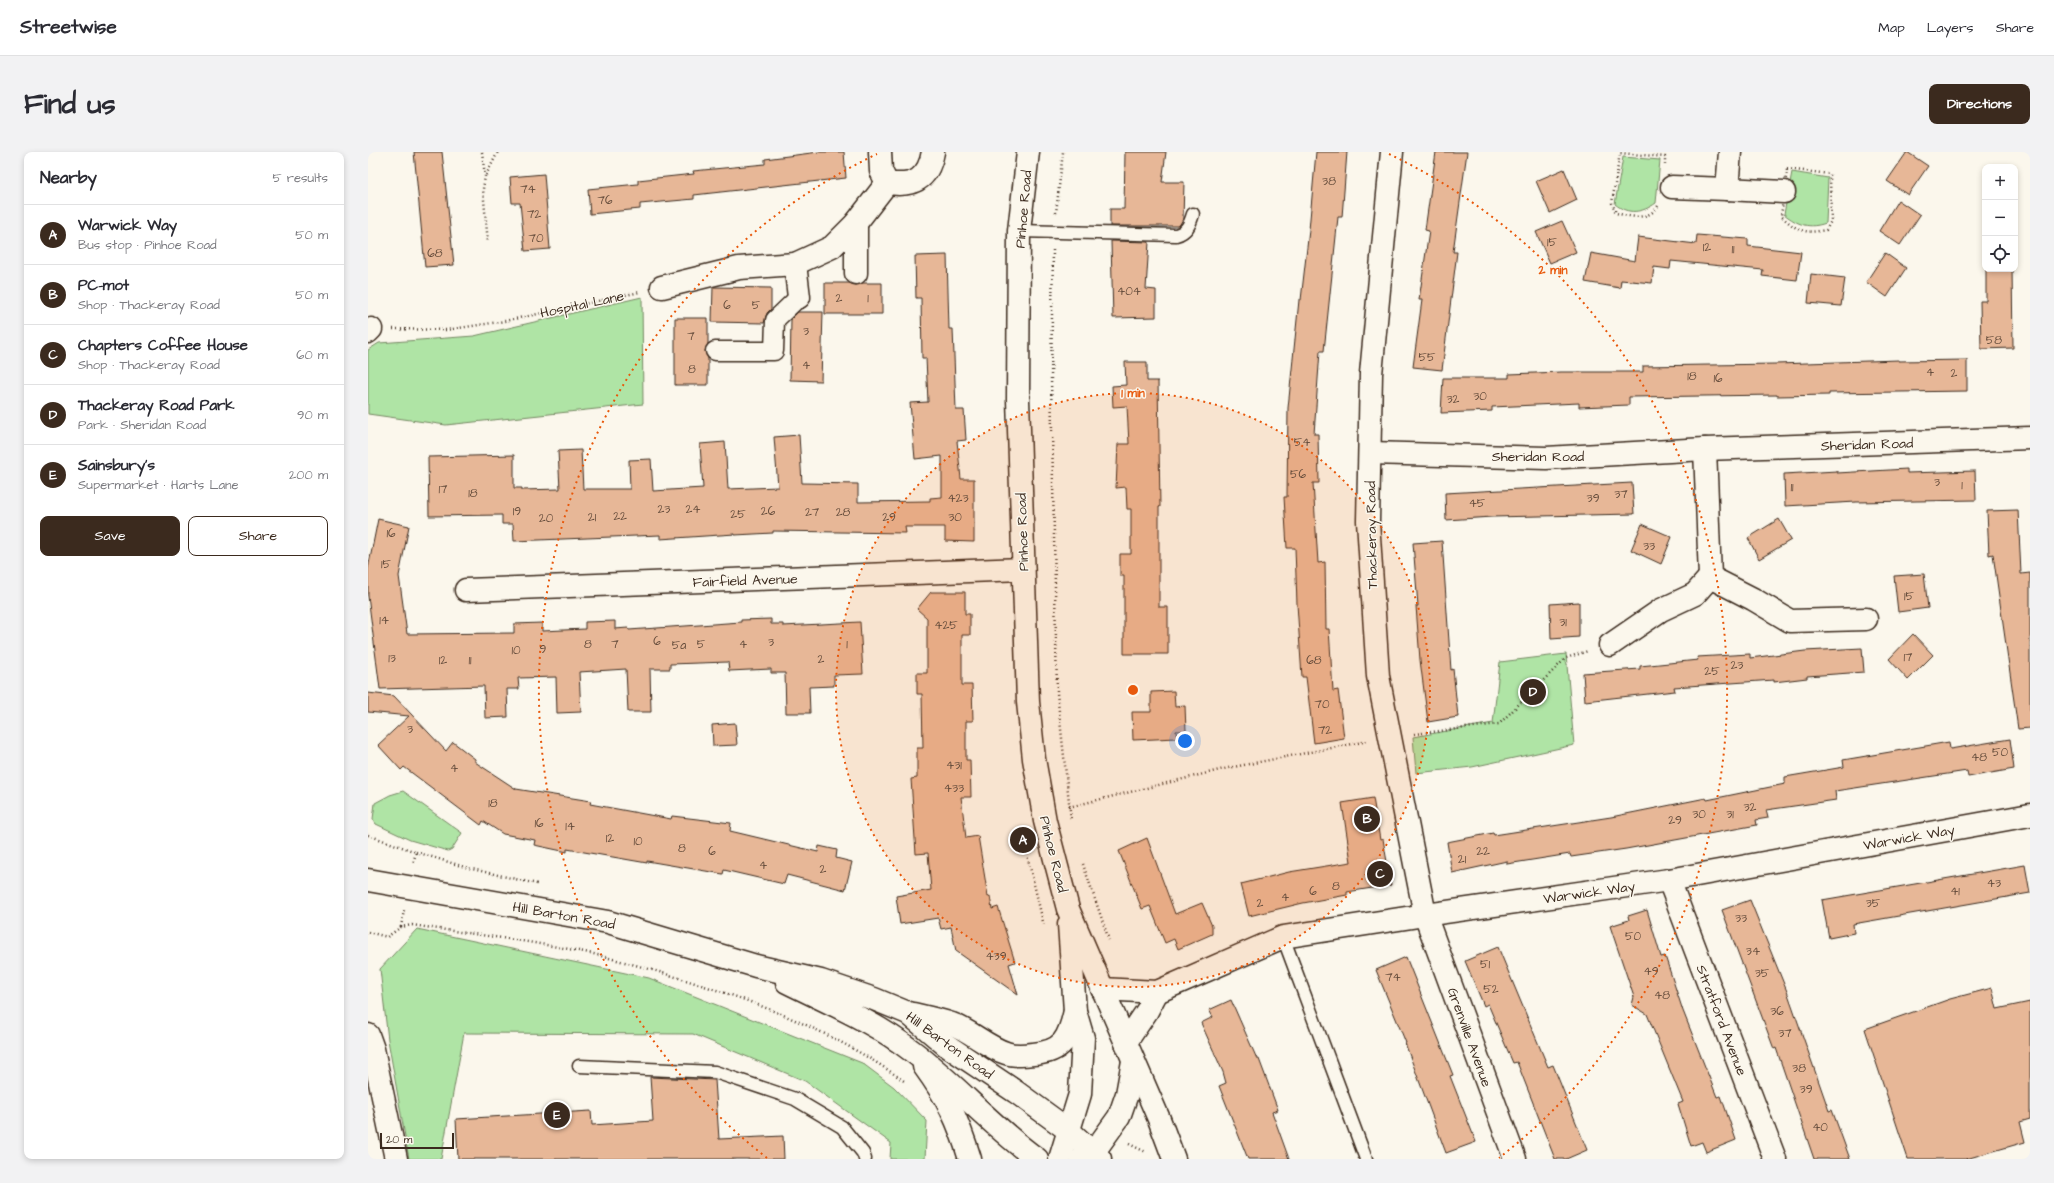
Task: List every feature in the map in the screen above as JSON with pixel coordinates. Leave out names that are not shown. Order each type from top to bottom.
[{"type":"street","points":[[880,152],[881,171],[887,183]]},
{"type":"street","points":[[887,183],[899,185],[914,183],[925,174],[931,162],[933,152]]},
{"type":"street","name":"Pinhoe Road","points":[[1028,152],[1019,231],[1018,398],[1028,702],[1034,759],[1045,821],[1068,909],[1159,1119],[1174,1159]]},
{"type":"street","name":"Thackeray Road","points":[[1392,152],[1371,374],[1368,520],[1378,676],[1426,915]]},
{"type":"street","points":[[1727,189],[1730,152]]},
{"type":"street","points":[[662,287],[739,268],[795,264],[832,248],[856,223],[887,183]]},
{"type":"street","points":[[1668,187],[1784,192]]},
{"type":"street","points":[[856,223],[856,273]]},
{"type":"street","points":[[715,351],[774,351],[775,320],[799,297],[795,264]]},
{"type":"street","name":"Sheridan Road","points":[[1370,453],[1546,458],[1705,449],[2030,438]]},
{"type":"street","points":[[1610,645],[1661,610],[1695,594],[1710,577],[1705,449]]},
{"type":"street","name":"Fairfield Avenue","points":[[466,590],[1023,569]]},
{"type":"street","points":[[1710,577],[1753,599],[1790,622],[1866,618]]},
{"type":"street","name":"Warwick Way","points":[[1102,989],[1157,992],[1283,937],[1669,880],[2030,815]]},
{"type":"street","name":"Hill Barton Road","points":[[368,880],[608,922],[756,966],[821,982],[908,1013],[946,1045],[1016,1092],[1068,1130],[1091,1157]]},
{"type":"street","name":"Stratford Avenue","points":[[1669,880],[1775,1159]]},
{"type":"street","name":"Pinhoe Road","points":[[908,1013],[952,1024],[1006,1053],[1023,1055],[1047,1053],[1059,1047],[1066,1039],[1071,1029],[1074,1011],[1068,909]]},
{"type":"street","name":"Grenville Avenue","points":[[1426,915],[1515,1159]]},
{"type":"street","name":"Hill Barton Road","points":[[756,966],[890,1035],[945,1077],[1019,1146],[1037,1159]]},
{"type":"street","points":[[1091,1157],[1119,1117],[1127,1094],[1129,1052],[1157,992]]},
{"type":"street","name":"Pinhoe Road","points":[[1060,1159],[1080,1094],[1083,1038],[1074,1011]]},
{"type":"street","points":[[368,1035],[373,1049],[396,1159]]},
{"type":"street","points":[[912,1051],[944,1093],[960,1127],[970,1159]]},
{"type":"lane","points":[[1019,231],[1176,235],[1182,233],[1189,226],[1193,214]]},
{"type":"lane","points":[[1283,937],[1366,1159]]},
{"type":"lane","points":[[579,1066],[715,1072],[795,1099],[842,1127],[863,1153],[865,1159]]},
{"type":"path","points":[[482,152],[485,176],[483,189],[488,243]]},
{"type":"path","points":[[485,176],[498,152]]},
{"type":"path","points":[[1063,152],[1054,232],[1051,378],[1057,693],[1072,826]]},
{"type":"path","points":[[1620,153],[1666,157],[1668,187],[1656,209],[1645,216],[1630,217],[1616,213],[1612,203],[1620,153]]},
{"type":"path","name":"Hospital Lane","points":[[369,330],[446,330],[505,321],[662,287]]},
{"type":"path","points":[[1069,807],[1228,768],[1390,736],[1499,724],[1566,658],[1610,645]]},
{"type":"path","points":[[1082,861],[1110,943]]},
{"type":"path","points":[[368,932],[387,937],[401,927],[412,925],[589,954],[648,969],[719,990],[772,1009],[857,1051],[905,1081]]},
{"type":"green space","points":[[1623,157],[1660,160],[1656,203],[1646,209],[1640,211],[1630,211],[1620,208],[1615,204]]},
{"type":"green space","points":[[1792,172],[1828,178],[1826,223],[1814,226],[1804,225],[1794,221],[1784,214]]},
{"type":"green space","points":[[642,297],[643,404],[446,425],[368,414],[368,350],[379,343],[474,336]]},
{"type":"green space","points":[[1566,654],[1574,745],[1472,767],[1416,773],[1413,737],[1493,723],[1500,662]]},
{"type":"green space","points":[[403,791],[462,833],[452,849],[448,851],[410,840],[376,824],[373,819],[375,803],[390,795]]},
{"type":"green space","points":[[417,929],[649,978],[862,1063],[894,1087],[927,1121],[925,1159],[890,1159],[891,1143],[805,1081],[693,1034],[464,1033],[441,1159],[409,1159],[388,1040],[380,969]]},
{"type":"building","points":[[414,152],[442,152],[454,265],[425,267]]},
{"type":"building","points":[[819,152],[844,152],[846,178],[694,195],[694,199],[640,204],[640,209],[590,214],[588,189],[638,184],[638,180],[694,174],[693,171],[765,164],[765,159]]},
{"type":"building","points":[[1125,152],[1166,152],[1162,182],[1184,182],[1183,219],[1179,226],[1110,226],[1110,209],[1124,209]]},
{"type":"building","points":[[1316,152],[1347,152],[1342,217],[1338,217],[1324,351],[1320,351],[1314,434],[1318,434],[1319,483],[1313,483],[1318,563],[1325,562],[1326,629],[1329,629],[1333,691],[1338,690],[1344,738],[1314,743],[1306,677],[1302,677],[1295,548],[1287,548],[1284,497],[1287,497],[1288,408],[1299,300],[1301,300],[1309,230]]},
{"type":"building","points":[[1436,152],[1467,152],[1453,252],[1457,252],[1442,370],[1413,367],[1422,300],[1419,300],[1429,231],[1425,230]]},
{"type":"building","points":[[1907,152],[1928,166],[1908,195],[1887,181]]},
{"type":"building","points":[[1564,169],[1577,200],[1550,213],[1536,181]]},
{"type":"building","points":[[544,174],[550,249],[525,251],[520,203],[512,203],[510,177]]},
{"type":"building","points":[[1898,200],[1920,215],[1900,245],[1879,231]]},
{"type":"building","points":[[1562,221],[1576,252],[1550,263],[1536,232]]},
{"type":"building","points":[[1697,235],[1748,239],[1748,246],[1801,252],[1797,280],[1762,276],[1763,270],[1671,261],[1670,269],[1654,267],[1652,283],[1621,280],[1620,288],[1585,282],[1591,253],[1635,261],[1638,237],[1696,244]]},
{"type":"building","points":[[1111,241],[1149,242],[1146,289],[1156,290],[1156,317],[1113,318]]},
{"type":"building","points":[[1885,253],[1906,268],[1887,297],[1866,282]]},
{"type":"building","points":[[947,255],[949,329],[953,329],[956,410],[964,410],[966,440],[957,441],[961,479],[974,479],[974,542],[945,541],[945,527],[905,527],[906,533],[773,531],[773,533],[660,539],[660,535],[514,541],[513,524],[502,524],[502,515],[429,516],[428,457],[514,455],[514,488],[522,488],[522,490],[560,489],[558,451],[581,450],[583,489],[630,489],[629,460],[651,459],[653,491],[703,488],[700,444],[725,442],[728,489],[778,487],[774,437],[799,435],[802,483],[858,484],[858,502],[930,501],[930,498],[942,497],[942,456],[915,459],[910,403],[928,402],[926,358],[922,358],[921,298],[916,298],[915,256]]},
{"type":"building","points":[[1986,272],[2012,272],[2013,348],[1981,349],[1980,301],[1986,301]]},
{"type":"building","points":[[1811,274],[1845,278],[1841,306],[1808,303]]},
{"type":"building","points":[[825,283],[849,283],[856,285],[863,283],[882,283],[882,314],[825,314]]},
{"type":"building","points":[[713,287],[771,288],[771,309],[767,313],[764,323],[712,322]]},
{"type":"building","points":[[798,312],[823,312],[821,381],[790,380],[791,319]]},
{"type":"building","points":[[675,318],[708,318],[708,344],[705,351],[708,358],[708,385],[675,385]]},
{"type":"building","points":[[1899,360],[1967,360],[1967,391],[1829,393],[1829,395],[1777,396],[1629,397],[1629,405],[1579,407],[1579,403],[1492,407],[1492,411],[1441,413],[1443,378],[1509,378],[1509,374],[1561,372],[1643,372],[1643,366]]},
{"type":"building","points":[[1125,362],[1147,362],[1147,381],[1158,381],[1160,507],[1159,607],[1168,607],[1168,654],[1124,654],[1124,576],[1120,576],[1120,554],[1131,554],[1131,509],[1127,509],[1126,487],[1116,488],[1118,444],[1129,444],[1127,406],[1113,407],[1112,386],[1126,385]]},
{"type":"building","points":[[1907,469],[1907,473],[1975,471],[1976,500],[1856,502],[1785,506],[1784,474]]},
{"type":"building","points":[[1632,483],[1634,514],[1492,517],[1446,520],[1445,493]]},
{"type":"building","points":[[2018,510],[2021,574],[2030,573],[2030,728],[2018,729],[1993,554],[1989,555],[1987,511]]},
{"type":"building","points":[[378,519],[409,526],[399,576],[407,634],[514,633],[514,624],[542,623],[542,631],[585,629],[585,622],[615,621],[615,629],[628,628],[629,630],[741,622],[741,620],[771,619],[771,624],[783,624],[783,626],[860,622],[863,674],[834,675],[834,686],[809,687],[810,713],[786,713],[785,673],[771,673],[771,669],[729,671],[728,662],[670,664],[670,669],[650,669],[651,712],[628,712],[626,669],[579,672],[581,712],[557,713],[556,677],[518,678],[519,689],[507,689],[508,717],[485,718],[484,686],[380,689],[368,596],[368,569]]},
{"type":"building","points":[[1779,519],[1791,540],[1759,559],[1748,538]]},
{"type":"building","points":[[1642,524],[1672,537],[1661,564],[1631,550]]},
{"type":"building","points":[[1442,541],[1451,670],[1453,669],[1458,717],[1428,722],[1420,660],[1416,606],[1418,606],[1413,543]]},
{"type":"building","points":[[1924,574],[1928,608],[1898,612],[1894,576]]},
{"type":"building","points":[[931,592],[965,592],[965,614],[970,614],[970,635],[962,635],[962,685],[972,685],[973,721],[966,721],[966,760],[970,760],[971,797],[961,797],[966,838],[978,836],[988,897],[990,896],[992,909],[998,907],[1015,962],[1009,964],[1018,995],[956,951],[951,927],[941,929],[938,918],[900,924],[896,896],[931,890],[928,853],[916,854],[911,779],[917,778],[917,748],[923,748],[922,694],[917,694],[917,673],[927,673],[927,618],[917,609]]},
{"type":"building","points":[[1579,602],[1579,637],[1551,639],[1550,604]]},
{"type":"building","points":[[1913,634],[1933,655],[1908,680],[1889,659]]},
{"type":"building","points":[[1862,648],[1864,672],[1807,676],[1807,678],[1774,682],[1774,680],[1674,687],[1675,691],[1585,701],[1583,673],[1640,669],[1640,666],[1698,660],[1697,657],[1750,654],[1750,658],[1805,651]]},
{"type":"building","points":[[1174,691],[1175,707],[1185,706],[1186,731],[1176,731],[1177,738],[1133,740],[1132,712],[1151,712],[1151,692]]},
{"type":"building","points":[[368,693],[394,696],[446,751],[453,742],[475,759],[475,762],[516,789],[591,801],[590,804],[671,819],[672,816],[731,823],[730,831],[818,852],[819,846],[837,850],[836,858],[852,862],[845,890],[787,875],[784,884],[724,870],[723,874],[567,849],[567,852],[534,845],[535,840],[503,834],[483,821],[481,825],[404,767],[401,770],[378,745],[409,716],[368,712]]},
{"type":"building","points":[[735,723],[737,745],[713,746],[712,725]]},
{"type":"building","points":[[2010,739],[2014,769],[1968,777],[1967,771],[1835,791],[1836,800],[1766,810],[1768,818],[1756,820],[1757,825],[1626,849],[1571,857],[1570,854],[1507,864],[1507,861],[1452,873],[1447,842],[1493,833],[1494,835],[1611,817],[1785,784],[1785,777],[1844,767],[1843,760],[1949,742],[1950,749]]},
{"type":"building","points":[[1373,798],[1380,840],[1383,839],[1391,885],[1347,892],[1347,895],[1303,903],[1249,916],[1241,884],[1289,872],[1351,862],[1342,803]]},
{"type":"building","points":[[1147,838],[1175,914],[1202,903],[1212,926],[1212,934],[1178,949],[1174,939],[1165,943],[1150,906],[1142,909],[1119,851]]},
{"type":"building","points":[[2025,865],[2030,893],[1853,924],[1854,933],[1829,938],[1822,900]]},
{"type":"building","points":[[1750,900],[1788,994],[1829,1111],[1832,1110],[1850,1159],[1814,1159],[1776,1048],[1774,1049],[1722,910]]},
{"type":"building","points":[[1647,910],[1661,957],[1665,956],[1683,1011],[1717,1097],[1721,1096],[1736,1140],[1706,1152],[1702,1142],[1691,1146],[1678,1104],[1683,1102],[1647,1014],[1632,1005],[1634,997],[1610,926],[1629,920],[1628,916]]},
{"type":"building","points":[[1498,947],[1548,1067],[1553,1065],[1587,1150],[1566,1159],[1555,1159],[1517,1062],[1513,1063],[1488,1004],[1484,1006],[1465,961]]},
{"type":"building","points":[[1406,957],[1453,1075],[1450,1076],[1476,1142],[1446,1153],[1406,1043],[1376,970]]},
{"type":"building","points":[[1992,988],[1997,1009],[2030,1002],[2030,1119],[2020,1122],[2025,1142],[1966,1159],[1908,1159],[1865,1029],[1950,999]]},
{"type":"building","points":[[1231,1000],[1257,1059],[1259,1059],[1278,1110],[1272,1112],[1289,1159],[1248,1159],[1219,1086],[1226,1083],[1223,1072],[1201,1023],[1213,1017],[1209,1010]]},
{"type":"building","points":[[650,1077],[715,1080],[719,1139],[783,1136],[784,1159],[458,1159],[456,1119],[591,1111],[592,1125],[653,1121]]},
{"type":"place","name":"Thackeray Road Park","points":[[1533,692]]},
{"type":"place","name":"PC-mot","points":[[1367,819]]},
{"type":"place","name":"Warwick Way","points":[[1023,840]]},
{"type":"place","name":"Chapters Coffee House","points":[[1380,874]]},
{"type":"place","name":"Sainsbury's","points":[[557,1115]]}]
